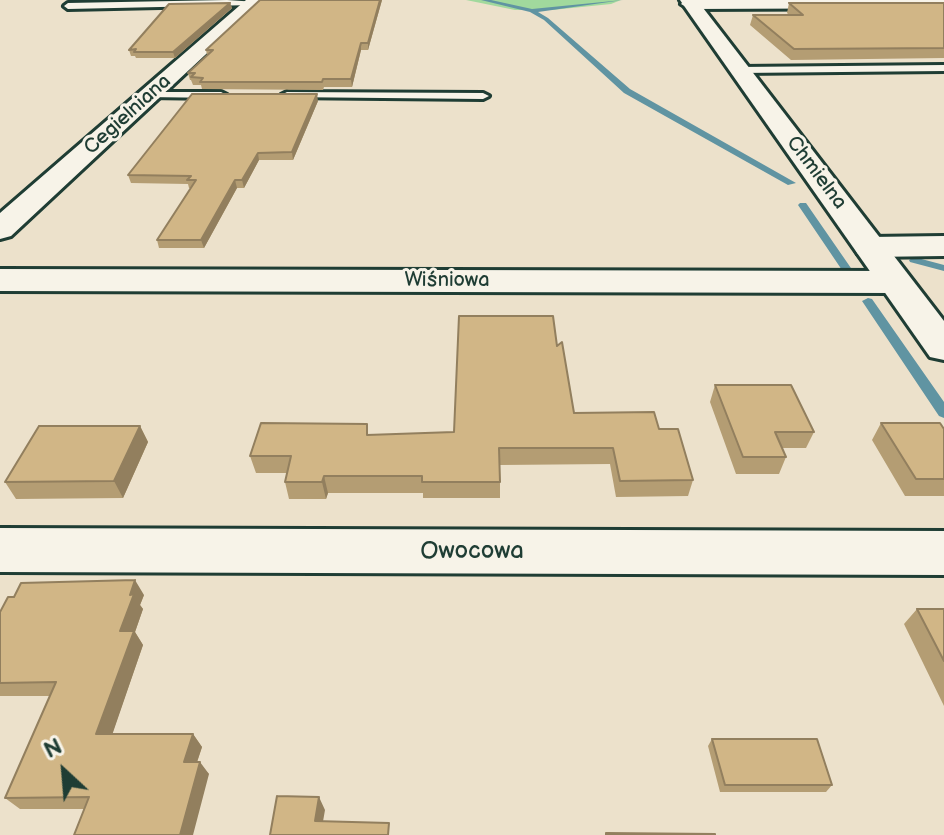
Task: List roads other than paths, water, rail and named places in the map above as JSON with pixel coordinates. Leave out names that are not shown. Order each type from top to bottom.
[{"type":"street","name":"Cegielniana","points":[[0,229],[255,1]]},
{"type":"street","points":[[689,2],[944,3]]},
{"type":"street","name":"Chmielna","points":[[689,2],[944,348]]},
{"type":"street","points":[[870,247],[944,246]]},
{"type":"street","name":"Wiśniowa","points":[[0,280],[895,282]]},
{"type":"street","name":"Owocowa","points":[[0,550],[944,553]]},
{"type":"lane","points":[[68,6],[255,1]]},
{"type":"lane","points":[[740,70],[944,68]]},
{"type":"lane","points":[[150,95],[229,95]]},
{"type":"lane","points":[[277,95],[483,96]]},
{"type":"waterway","points":[[484,0],[532,11]]},
{"type":"waterway","points":[[532,11],[620,0]]},
{"type":"waterway","points":[[532,11],[546,19],[627,91],[791,183]]},
{"type":"waterway","points":[[803,205],[848,271]]},
{"type":"waterway","points":[[914,260],[944,268]]},
{"type":"waterway","points":[[868,301],[944,413]]}]
